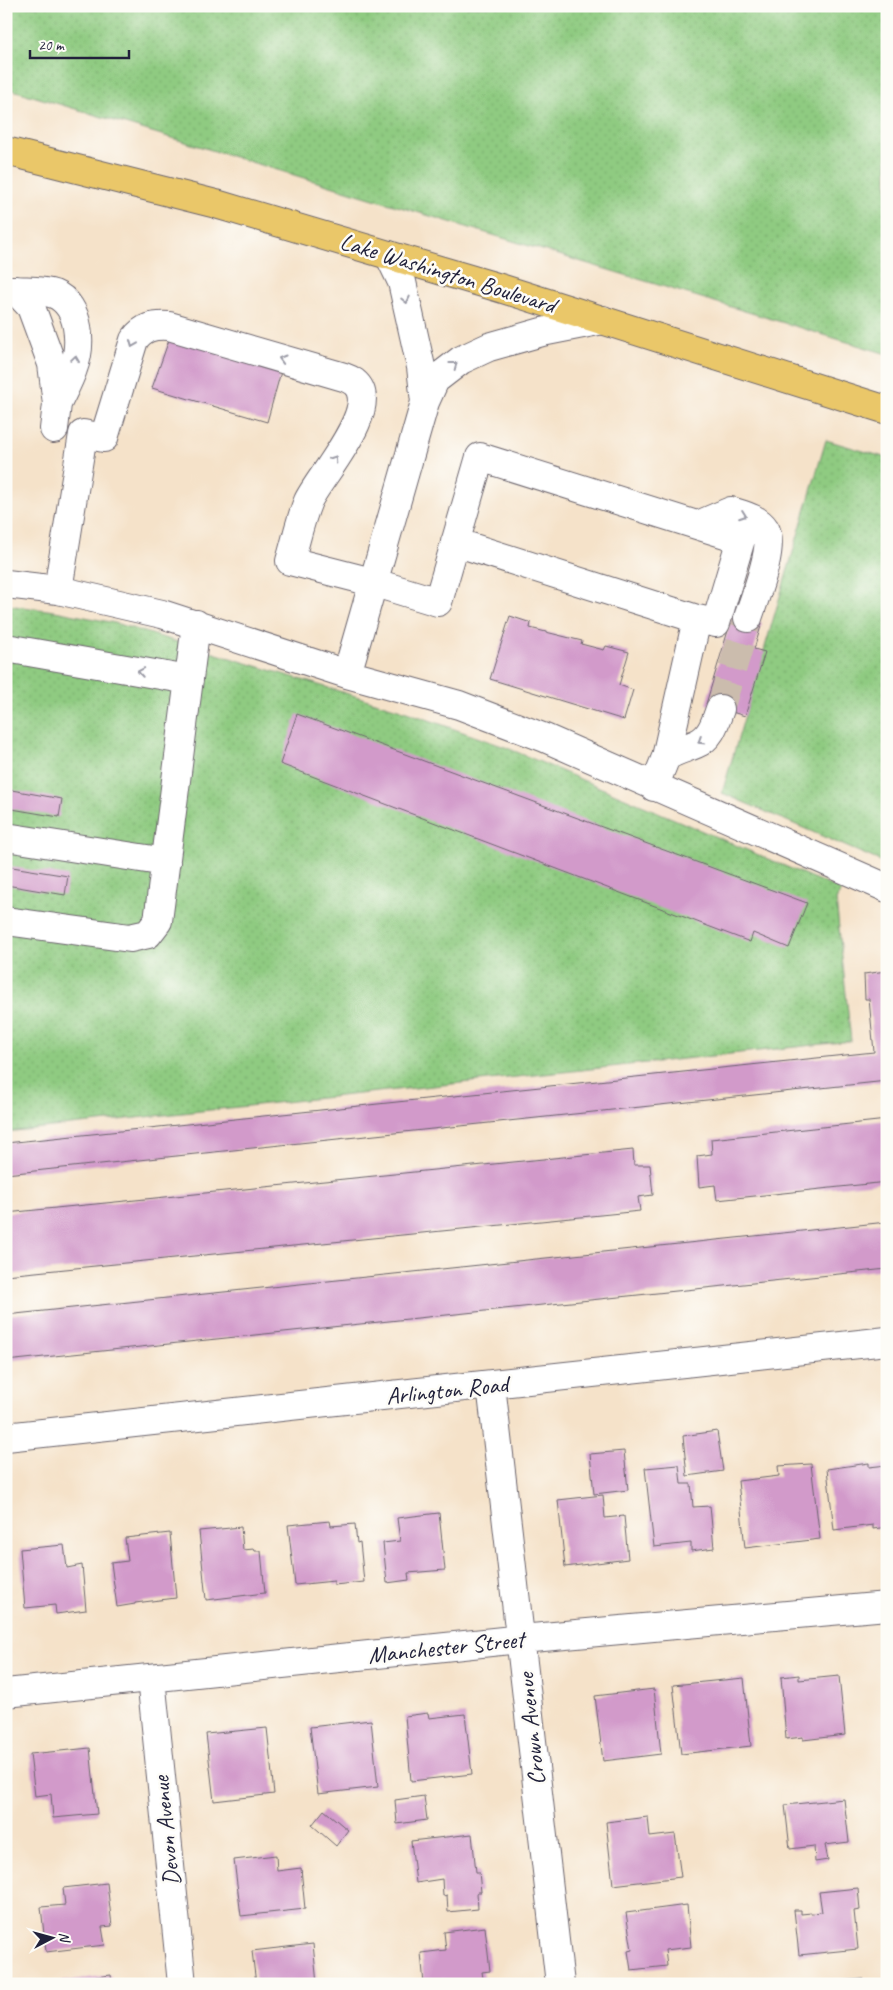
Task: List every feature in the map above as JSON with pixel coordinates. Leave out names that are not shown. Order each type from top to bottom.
[{"type":"main road","name":"Lake Washington Boulevard","points":[[6,151],[216,204],[603,320],[887,410]]},
{"type":"street","points":[[389,255],[402,282],[421,368],[425,402]]},
{"type":"street","points":[[11,290],[53,294],[71,307],[77,323],[78,337],[74,367],[56,417],[52,364],[31,307],[11,290]]},
{"type":"street","points":[[347,674],[425,402],[435,380],[468,357],[489,347],[542,332],[603,320]]},
{"type":"street","points":[[58,590],[84,434],[104,438],[134,340],[146,328],[156,325],[169,326],[344,377],[355,383],[361,394],[362,410],[355,426],[308,500],[290,560],[438,602],[455,542],[480,457],[742,539],[716,624],[455,542]]},
{"type":"street","points":[[698,525],[731,511],[756,520],[765,528],[769,538],[767,554],[748,618]]},
{"type":"street","points":[[6,584],[58,590],[154,612],[347,674],[459,705],[545,738],[887,888]]},
{"type":"street","points":[[654,787],[666,757],[697,619]]},
{"type":"street","points":[[6,921],[130,938],[148,934],[158,921],[196,624]]},
{"type":"street","points":[[6,648],[189,680]]},
{"type":"street","points":[[666,757],[675,751],[697,744],[708,736],[720,709]]},
{"type":"street","points":[[6,837],[166,862]]},
{"type":"street","name":"Arlington Road","points":[[6,1437],[887,1341]]},
{"type":"street","name":"Crown Avenue","points":[[491,1385],[560,1984]]},
{"type":"street","name":"Manchester Street","points":[[6,1693],[521,1639],[887,1606]]},
{"type":"street","name":"Devon Avenue","points":[[150,1678],[182,1984]]},
{"type":"green space","points":[[6,6],[887,6],[887,354],[6,88]]},
{"type":"green space","points":[[826,440],[887,458],[887,864],[722,793]]},
{"type":"green space","points":[[6,605],[55,611],[115,623],[398,709],[505,747],[841,890],[836,900],[851,1041],[6,1132]]},
{"type":"building","points":[[170,337],[282,368],[267,422],[152,388]]},
{"type":"building","points":[[733,614],[762,623],[754,649],[765,652],[745,716],[706,704]]},
{"type":"building","points":[[510,616],[531,623],[530,628],[582,641],[581,644],[604,650],[606,646],[629,652],[619,685],[633,690],[624,720],[490,679]]},
{"type":"building","points":[[297,714],[807,903],[789,948],[753,933],[750,942],[280,764]]},
{"type":"building","points":[[6,789],[62,799],[59,817],[6,808]]},
{"type":"building","points":[[6,866],[68,876],[65,895],[6,885]]},
{"type":"building","points":[[886,971],[887,1081],[6,1174],[6,1143],[874,1052],[869,999],[865,999],[864,974]]},
{"type":"building","points":[[887,1120],[887,1182],[717,1200],[715,1185],[699,1187],[697,1156],[712,1154],[711,1139]]},
{"type":"building","points":[[633,1150],[634,1165],[650,1165],[653,1195],[638,1197],[640,1211],[6,1275],[6,1213]]},
{"type":"building","points":[[887,1222],[887,1269],[6,1361],[6,1315]]},
{"type":"building","points":[[717,1431],[723,1471],[687,1476],[683,1436]]},
{"type":"building","points":[[624,1451],[628,1490],[594,1494],[590,1454]]},
{"type":"building","points":[[869,1463],[869,1467],[887,1465],[887,1527],[873,1529],[873,1525],[834,1530],[827,1469]]},
{"type":"building","points":[[811,1464],[820,1539],[745,1548],[738,1481],[779,1476],[778,1466]]},
{"type":"building","points":[[679,1465],[681,1484],[691,1484],[693,1507],[710,1506],[714,1548],[691,1551],[691,1543],[654,1547],[645,1468]]},
{"type":"building","points":[[603,1495],[605,1518],[624,1516],[628,1559],[565,1567],[558,1500]]},
{"type":"building","points":[[439,1513],[445,1570],[408,1573],[409,1580],[387,1583],[383,1543],[400,1541],[397,1518]]},
{"type":"building","points":[[330,1521],[331,1526],[355,1524],[357,1543],[360,1542],[364,1582],[334,1585],[334,1581],[295,1585],[288,1525]]},
{"type":"building","points":[[241,1527],[243,1550],[254,1549],[255,1551],[261,1551],[265,1593],[206,1600],[199,1531]]},
{"type":"building","points":[[170,1533],[176,1598],[117,1607],[111,1563],[128,1561],[125,1538]]},
{"type":"building","points":[[64,1545],[67,1568],[82,1565],[86,1610],[56,1614],[55,1605],[25,1608],[20,1549]]},
{"type":"building","points":[[799,1675],[799,1680],[839,1676],[845,1735],[803,1740],[803,1737],[786,1739],[781,1677]]},
{"type":"building","points":[[744,1678],[751,1746],[681,1754],[673,1685]]},
{"type":"building","points":[[654,1689],[661,1754],[603,1761],[595,1696]]},
{"type":"building","points":[[428,1713],[429,1718],[465,1714],[472,1774],[411,1781],[405,1716]]},
{"type":"building","points":[[371,1720],[378,1787],[318,1794],[310,1727]]},
{"type":"building","points":[[267,1728],[274,1794],[214,1801],[206,1734]]},
{"type":"building","points":[[90,1748],[97,1814],[53,1818],[51,1794],[35,1796],[30,1754]]},
{"type":"building","points":[[424,1796],[427,1820],[397,1824],[395,1800]]},
{"type":"building","points":[[844,1799],[849,1842],[825,1845],[828,1860],[815,1862],[814,1846],[790,1849],[785,1805]]},
{"type":"building","points":[[324,1810],[348,1830],[336,1846],[312,1825]]},
{"type":"building","points":[[648,1817],[650,1837],[675,1834],[681,1877],[613,1885],[606,1822]]},
{"type":"building","points":[[472,1834],[476,1872],[479,1872],[481,1892],[477,1892],[478,1909],[448,1912],[447,1895],[443,1896],[442,1879],[416,1883],[411,1841]]},
{"type":"building","points":[[276,1855],[277,1871],[301,1868],[305,1909],[241,1916],[234,1860]]},
{"type":"building","points":[[107,1883],[112,1926],[102,1927],[105,1945],[46,1952],[41,1907],[65,1905],[63,1888]]},
{"type":"building","points":[[858,1888],[860,1910],[854,1911],[858,1949],[799,1955],[794,1910],[801,1910],[801,1914],[822,1912],[819,1892]]},
{"type":"building","points":[[687,1905],[691,1947],[665,1950],[667,1966],[631,1970],[628,1951],[632,1950],[626,1913]]},
{"type":"building","points":[[485,1927],[490,1971],[482,1972],[484,1984],[424,1984],[421,1953],[446,1950],[444,1932]]},
{"type":"building","points":[[313,1944],[317,1984],[256,1984],[252,1951]]},
{"type":"building","points":[[111,1975],[112,1984],[50,1984],[50,1983]]},
{"type":"building","points":[[863,1979],[863,1984],[826,1984],[826,1982]]},
{"type":"tunnel","points":[[720,709],[748,618]]}]
